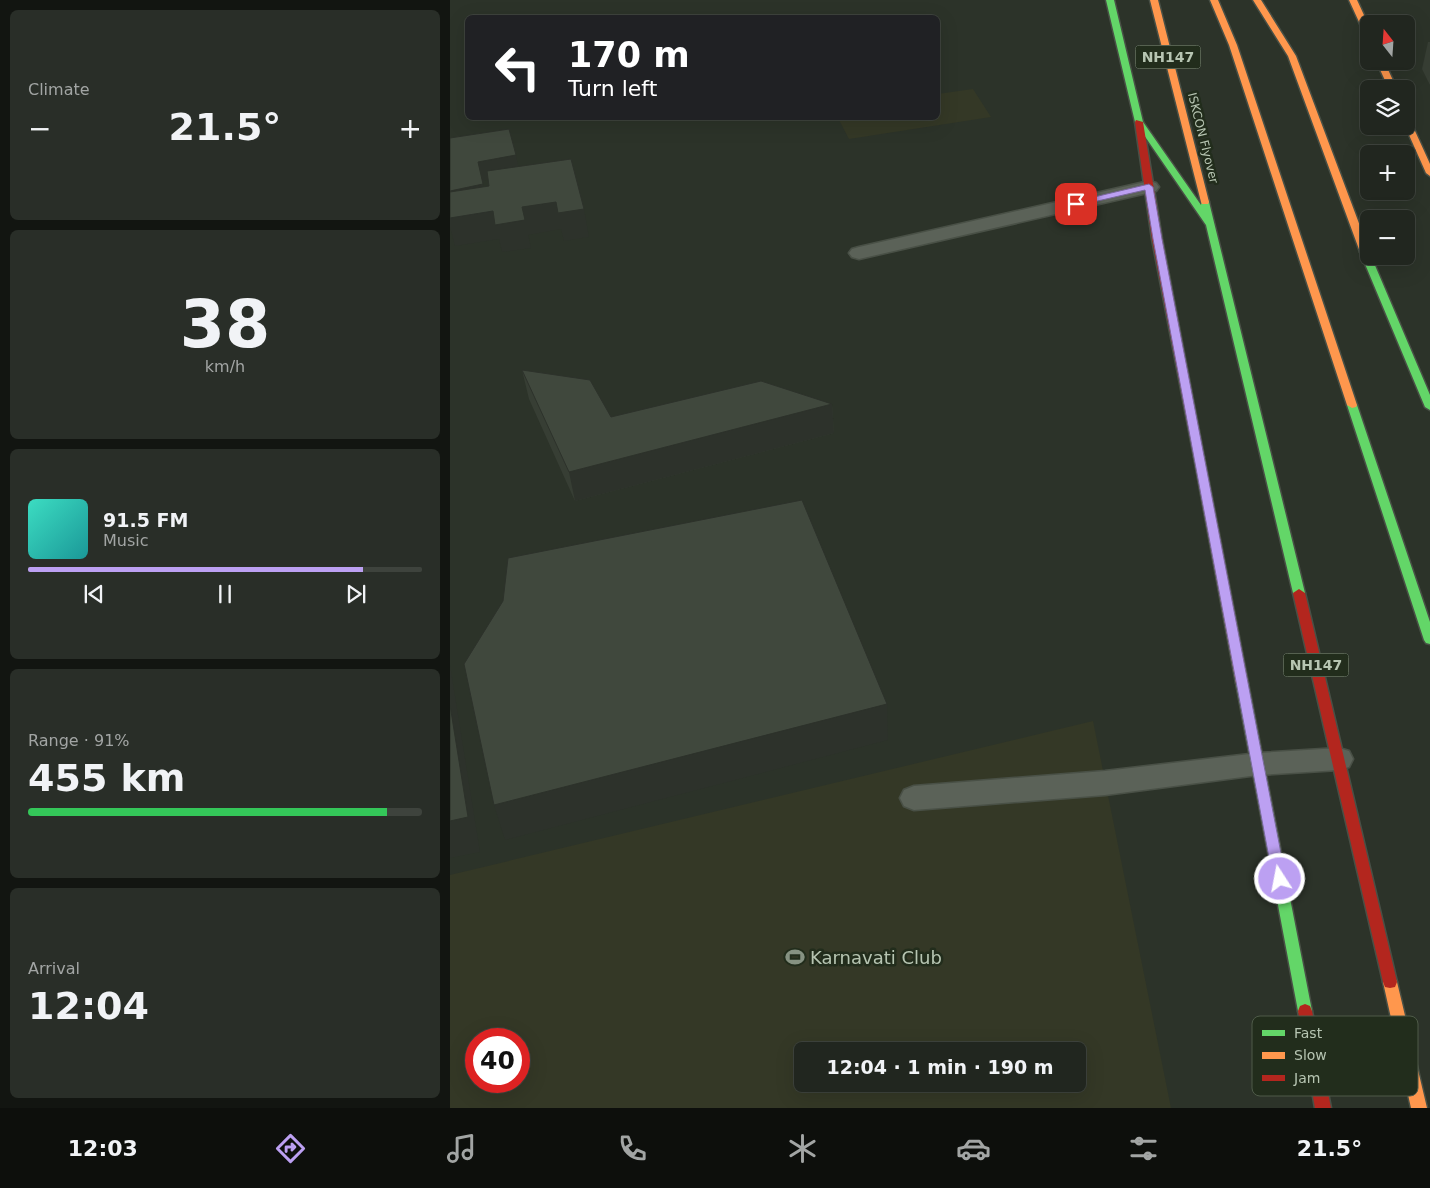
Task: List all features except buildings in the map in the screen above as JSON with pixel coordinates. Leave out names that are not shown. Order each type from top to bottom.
[{"type":"main road","points":[[1110,0],[1139,122],[1157,239],[1306,1016]]},
{"type":"main road","name":"ISKCON Flyover","points":[[1154,0],[1210,224]]},
{"type":"main road","points":[[1214,0],[1234,45],[1430,640]]},
{"type":"main road","points":[[1256,0],[1292,56],[1349,212],[1430,407]]},
{"type":"main road","points":[[1353,0],[1360,15]]},
{"type":"main road","points":[[1139,122],[1210,224]]},
{"type":"main road","points":[[1413,135],[1430,173]]},
{"type":"main road","name":"NH147","points":[[1210,224],[1339,759],[1398,1016]]},
{"type":"lane","points":[[859,254],[1149,187]]},
{"type":"lane","points":[[914,798],[1106,782],[1258,764],[1339,759]]},
{"type":"green space","points":[[973,89],[991,117],[849,139],[839,120],[940,120],[940,94]]},
{"type":"green space","name":"Karnavati Club","points":[[1093,721],[1171,1108],[450,1108],[450,875]]},
{"type":"traffic: fast","points":[[1110,0],[1139,122],[1210,224]]},
{"type":"traffic: fast","points":[[1205,202],[1299,593]]},
{"type":"traffic: fast","points":[[1370,265],[1430,407]]},
{"type":"traffic: fast","points":[[1352,405],[1430,640]]},
{"type":"traffic: fast","points":[[1242,683],[1305,1011]]},
{"type":"traffic: slow","points":[[1154,0],[1205,202]]},
{"type":"traffic: slow","points":[[1214,0],[1233,45],[1352,405]]},
{"type":"traffic: slow","points":[[1257,0],[1292,56],[1360,239]]},
{"type":"traffic: slow","points":[[1353,0],[1360,15]]},
{"type":"traffic: slow","points":[[1384,70],[1389,80]]},
{"type":"traffic: slow","points":[[1413,135],[1430,173]]},
{"type":"traffic: slow","points":[[1199,457],[1242,683]]},
{"type":"traffic: slow","points":[[1390,982],[1398,1016]]},
{"type":"traffic: slow","points":[[1416,1096],[1419,1108]]},
{"type":"traffic: jam","points":[[1139,122],[1157,239],[1199,457]]},
{"type":"traffic: jam","points":[[1299,593],[1390,982]]},
{"type":"traffic: jam","points":[[1305,1011],[1306,1016]]},
{"type":"traffic: jam","points":[[1321,1096],[1323,1108]]},
{"type":"place","name":"Karnavati Club","points":[[795,957]]},
{"type":"route","points":[[1076,204],[1149,187],[1157,239],[1280,879]]}]
